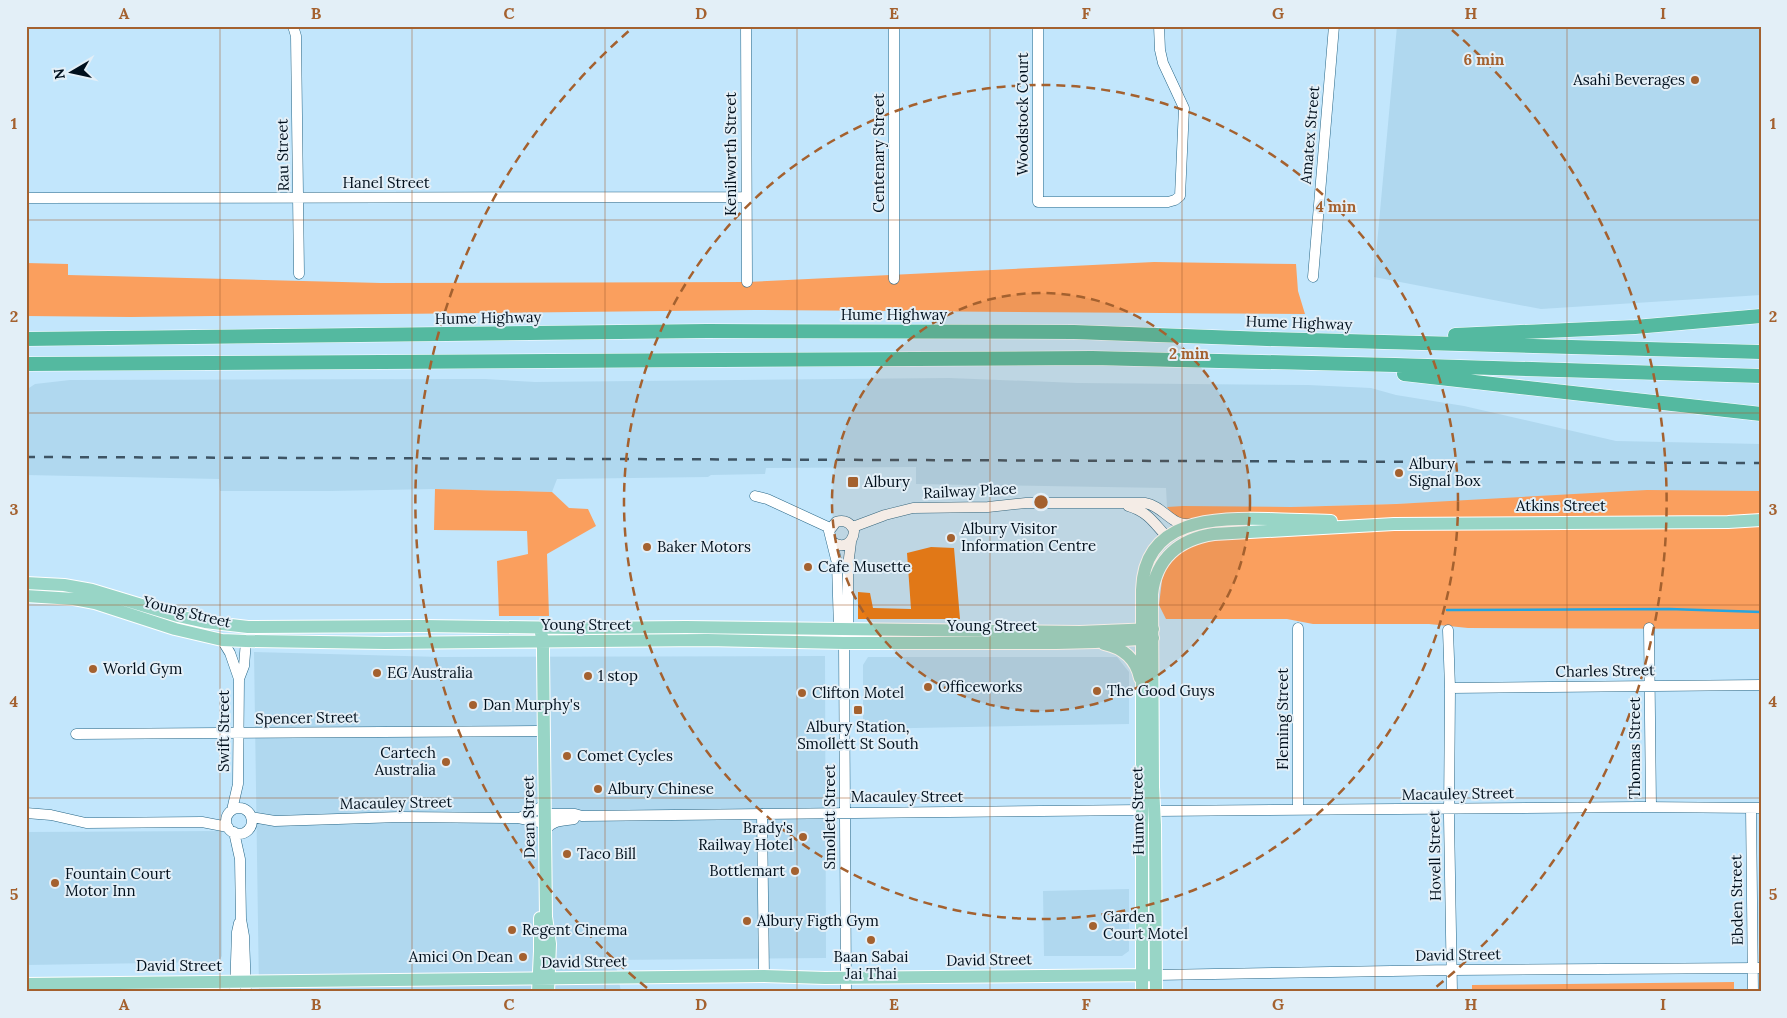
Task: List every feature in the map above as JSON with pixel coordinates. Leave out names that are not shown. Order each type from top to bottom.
[{"type":"highway","points":[[1267,339],[1308,335],[1453,335],[1540,332],[1635,327],[1761,316]]},
{"type":"highway","name":"Hume Highway","points":[[26,339],[707,331],[1074,332],[1761,352]]},
{"type":"highway","points":[[26,334],[83,339]]},
{"type":"highway","points":[[26,364],[1092,358],[1761,376]]},
{"type":"highway","points":[[1151,360],[1400,373],[1761,414]]},
{"type":"highway","points":[[26,369],[122,363]]},
{"type":"main road","name":"Atkins Street","points":[[1148,634],[1142,590],[1144,573],[1153,553],[1167,537],[1181,528],[1202,521],[1253,519],[1394,524],[1728,522],[1761,520]]},
{"type":"main road","name":"Atkins Street","points":[[1728,522],[1761,524]]},
{"type":"main road","name":"Atkins Street","points":[[1148,634],[1155,578],[1164,562],[1178,546],[1192,539],[1230,533],[1394,524]]},
{"type":"main road","points":[[1167,537],[1176,538],[1193,531],[1212,528],[1269,532]]},
{"type":"main road","name":"Young Street","points":[[26,583],[64,585],[92,590],[178,616],[232,626],[686,627],[1148,634]]},
{"type":"main road","name":"Young Street","points":[[26,596],[56,597],[95,603],[175,629],[222,640],[246,641],[385,643],[707,640],[844,643],[1095,642],[1148,634]]},
{"type":"main road","points":[[232,626],[246,641]]},
{"type":"main road","name":"Dean Street","points":[[539,628],[542,818],[546,917],[550,944],[543,986]]},
{"type":"main road","points":[[844,629],[844,643]]},
{"type":"main road","name":"Hume Street","points":[[1148,634],[1143,695],[1156,992]]},
{"type":"main road","name":"Hume Street","points":[[1142,992],[1149,811],[1153,786],[1148,634]]},
{"type":"main road","points":[[1095,642],[1117,647],[1133,660],[1139,674],[1143,695]]},
{"type":"main road","name":"David Street","points":[[26,984],[240,987],[543,986],[764,976],[846,978],[1156,975]]},
{"type":"street","name":"Kenilworth Street","points":[[746,26],[747,282]]},
{"type":"street","name":"Centenary Street","points":[[894,26],[894,279]]},
{"type":"street","name":"Woodstock Court","points":[[1038,26],[1036,203],[1179,201],[1184,108],[1163,63],[1160,50],[1159,26]]},
{"type":"street","name":"Amatex Street","points":[[1313,277],[1334,26]]},
{"type":"street","name":"Rau Street","points":[[296,30],[299,274]]},
{"type":"street","name":"Hanel Street","points":[[26,198],[746,197]]},
{"type":"street","points":[[754,496],[767,499],[830,528]]},
{"type":"street","name":"Railway Place","points":[[852,527],[885,515],[913,508],[988,507],[1026,503],[1145,503],[1153,505],[1179,524],[1202,521]]},
{"type":"street","name":"Railway Place","points":[[1123,504],[1137,508],[1148,515],[1167,537]]},
{"type":"street","points":[[840,521],[847,522],[852,527],[854,535],[851,542],[848,566],[844,629],[837,564],[829,535],[833,524],[840,521]]},
{"type":"street","points":[[832,542],[840,546],[851,542]]},
{"type":"street","name":"Fleming Street","points":[[1298,628],[1298,809]]},
{"type":"street","name":"Thomas Street","points":[[1649,628],[1651,807]]},
{"type":"street","name":"Hovell Street","points":[[1448,630],[1452,992]]},
{"type":"street","name":"Swift Street","points":[[222,640],[230,653],[239,679],[238,784],[230,813]]},
{"type":"street","name":"Swift Street","points":[[239,679],[244,666],[246,641]]},
{"type":"street","name":"Smollett Street","points":[[844,643],[846,992]]},
{"type":"street","name":"Charles Street","points":[[1450,688],[1761,685]]},
{"type":"street","name":"Spencer Street","points":[[76,734],[541,731]]},
{"type":"street","name":"Swift Street","points":[[238,784],[249,822]]},
{"type":"street","points":[[202,822],[240,808],[249,822],[240,859],[241,918],[244,936],[240,987]]},
{"type":"street","name":"Macauley Street","points":[[249,822],[400,818],[542,818],[575,814],[582,816],[1298,809],[1756,808]]},
{"type":"street","name":"Ebden Street","points":[[1753,992],[1757,968],[1756,808]]},
{"type":"street","points":[[26,813],[51,815],[86,823],[202,822],[231,830],[238,834],[249,822]]},
{"type":"street","points":[[230,813],[226,823],[231,830],[240,859]]},
{"type":"street","points":[[762,814],[764,976]]},
{"type":"street","name":"Macauley Street","points":[[542,818],[552,823],[582,816]]},
{"type":"street","name":"David Street","points":[[1156,975],[1452,970],[1757,968]]},
{"type":"shaded area","points":[[1397,26],[1761,26],[1761,295],[1541,309],[1374,277]]},
{"type":"shaded area","points":[[1154,262],[1296,264],[1298,291],[1305,314],[754,310],[131,317],[26,316],[26,263],[68,264],[68,275],[381,283],[747,282]]},
{"type":"shaded area","points":[[949,378],[1077,383],[1308,385],[1371,388],[1396,395],[1464,406],[1616,441],[1761,444],[1761,493],[1291,507],[1167,507],[1166,488],[916,484],[916,467],[766,468],[765,474],[711,475],[708,477],[557,479],[552,492],[435,489],[220,491],[219,479],[26,475],[26,390],[35,384],[70,380],[485,379],[535,382]]},
{"type":"shaded area","points":[[435,489],[552,492],[569,508],[588,509],[596,526],[547,554],[549,616],[499,616],[497,561],[528,554],[527,531],[434,530]]},
{"type":"shaded area","points":[[1647,490],[1761,491],[1761,629],[1468,628],[1429,624],[1313,624],[1287,619],[1166,619],[1159,605],[1165,571],[1177,554],[1197,543],[1167,507],[1291,507],[1396,504]]},
{"type":"shaded area","points":[[931,547],[954,548],[960,619],[858,619],[858,592],[870,593],[873,608],[911,609],[907,553]]},
{"type":"shaded area","points":[[254,652],[441,657],[825,656],[826,958],[615,960],[621,992],[259,992]]},
{"type":"shaded area","points":[[868,657],[1117,657],[1129,672],[1129,724],[863,729],[863,665]]},
{"type":"shaded area","points":[[222,831],[222,956],[218,962],[26,965],[26,832]]},
{"type":"shaded area","points":[[1129,889],[1129,951],[1122,956],[1044,956],[1043,891]]},
{"type":"shaded area","points":[[1734,982],[1734,992],[1472,992],[1472,985]]},
{"type":"waterway","points":[[1447,610],[1669,609],[1761,612]]},
{"type":"railway","points":[[26,457],[1761,463]]},
{"type":"place","name":"Asahi Beverages","points":[[1695,80]]},
{"type":"place","name":"Albury Signal Box","points":[[1399,473]]},
{"type":"place","name":"Albury","points":[[853,482]]},
{"type":"place","name":"Albury Visitor Information Centre","points":[[951,538]]},
{"type":"place","name":"Baker Motors","points":[[647,547]]},
{"type":"place","name":"Cafe Musette","points":[[808,567]]},
{"type":"place","name":"World Gym","points":[[93,669]]},
{"type":"place","name":"EG Australia","points":[[377,673]]},
{"type":"place","name":"1 stop","points":[[588,676]]},
{"type":"place","name":"Officeworks","points":[[928,687]]},
{"type":"place","name":"The Good Guys","points":[[1097,691]]},
{"type":"place","name":"Clifton Motel","points":[[802,693]]},
{"type":"place","name":"Dan Murphy's","points":[[473,705]]},
{"type":"place","name":"Albury Station, Smollett St South","points":[[858,710]]},
{"type":"place","name":"Comet Cycles","points":[[567,756]]},
{"type":"place","name":"Cartech Australia","points":[[446,762]]},
{"type":"place","name":"Albury Chinese","points":[[598,789]]},
{"type":"place","name":"Brady's Railway Hotel","points":[[803,837]]},
{"type":"place","name":"Taco Bill","points":[[567,854]]},
{"type":"place","name":"Bottlemart","points":[[795,871]]},
{"type":"place","name":"Fountain Court Motor Inn","points":[[55,883]]},
{"type":"place","name":"Albury Figth Gym","points":[[747,921]]},
{"type":"place","name":"Garden Court Motel","points":[[1093,926]]},
{"type":"place","name":"Regent Cinema","points":[[512,930]]},
{"type":"place","name":"Baan Sabai Jai Thai","points":[[871,940]]},
{"type":"place","name":"Amici On Dean","points":[[523,957]]}]
